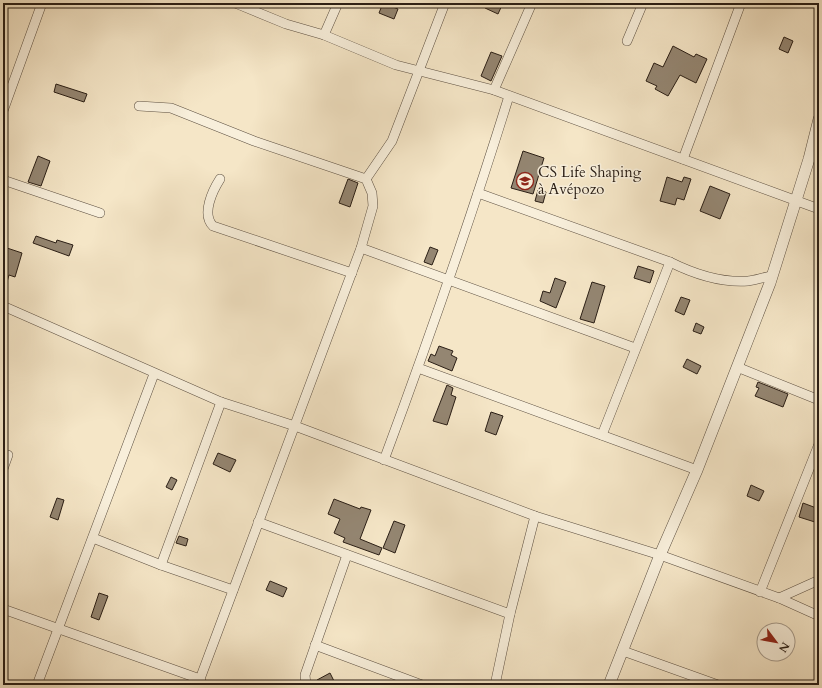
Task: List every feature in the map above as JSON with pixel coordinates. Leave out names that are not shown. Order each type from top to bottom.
[{"type":"street","points":[[3,111],[42,3]]},
{"type":"street","points":[[235,3],[286,24],[324,35],[396,65],[494,90],[819,209]]},
{"type":"street","points":[[324,35],[338,3]]},
{"type":"street","points":[[366,179],[392,141],[445,3]]},
{"type":"street","points":[[494,90],[532,3]]},
{"type":"street","points":[[627,41],[643,3]]},
{"type":"street","points":[[683,159],[741,3]]},
{"type":"street","points":[[384,460],[418,368],[478,194],[509,96]]},
{"type":"street","points":[[3,610],[201,682],[258,522],[352,273],[373,206],[372,193],[366,179],[254,141],[171,108],[140,106]]},
{"type":"street","points":[[609,685],[660,556],[697,470],[772,276],[796,201],[819,119]]},
{"type":"street","points":[[220,179],[209,199],[209,220],[213,226],[352,273]]},
{"type":"street","points":[[3,180],[100,213]]},
{"type":"street","points":[[478,194],[670,262],[691,272],[721,279],[748,281],[772,276]]},
{"type":"street","points":[[361,248],[635,348]]},
{"type":"street","points":[[602,435],[670,262]]},
{"type":"street","points":[[3,306],[154,374],[221,402],[295,426],[535,516],[660,556],[779,598],[819,616]]},
{"type":"street","points":[[737,367],[819,400]]},
{"type":"street","points":[[418,368],[697,470]]},
{"type":"street","points":[[37,685],[154,374]]},
{"type":"street","points":[[161,565],[221,402]]},
{"type":"street","points":[[760,592],[819,444]]},
{"type":"street","points":[[3,469],[8,455]]},
{"type":"street","points":[[495,685],[510,614],[535,516]]},
{"type":"street","points":[[258,522],[510,614]]},
{"type":"street","points":[[93,538],[161,565],[233,590]]},
{"type":"street","points":[[306,685],[305,675],[347,555]]},
{"type":"street","points":[[779,598],[819,580]]},
{"type":"street","points":[[315,645],[422,685]]},
{"type":"street","points":[[623,651],[718,685]]},
{"type":"building","points":[[383,3],[398,9],[394,19],[379,13]]},
{"type":"building","points":[[487,3],[503,3],[498,14],[485,8]]},
{"type":"building","points":[[784,37],[793,41],[788,53],[779,49]]},
{"type":"building","points":[[673,46],[694,57],[696,54],[707,59],[696,83],[680,75],[668,96],[655,89],[657,86],[646,81],[654,63],[663,67]]},
{"type":"building","points":[[491,52],[502,56],[491,81],[481,76]]},
{"type":"building","points":[[56,84],[87,94],[84,102],[54,92]]},
{"type":"building","points":[[523,151],[544,158],[533,194],[511,188]]},
{"type":"building","points":[[38,156],[50,161],[41,186],[28,182]]},
{"type":"building","points":[[667,177],[682,182],[684,177],[691,179],[684,200],[677,198],[675,205],[660,201]]},
{"type":"building","points":[[348,179],[358,183],[350,207],[339,203]]},
{"type":"building","points":[[710,186],[730,194],[720,219],[700,211]]},
{"type":"building","points":[[538,190],[546,192],[543,203],[535,201]]},
{"type":"building","points":[[36,236],[56,243],[57,240],[73,245],[69,256],[33,243]]},
{"type":"building","points":[[430,247],[438,250],[432,265],[424,262]]},
{"type":"building","points":[[7,248],[22,253],[15,277],[9,275],[5,289],[3,289],[3,261]]},
{"type":"building","points":[[638,266],[654,271],[650,283],[634,278]]},
{"type":"building","points":[[555,278],[566,282],[556,308],[540,301],[543,291],[550,293]]},
{"type":"building","points":[[592,282],[605,286],[594,323],[580,319]]},
{"type":"building","points":[[681,297],[690,300],[684,315],[675,311]]},
{"type":"building","points":[[696,323],[704,327],[701,334],[693,331]]},
{"type":"building","points":[[439,346],[453,351],[451,355],[457,358],[452,371],[428,361],[431,354],[435,356]]},
{"type":"building","points":[[687,359],[701,366],[697,374],[683,367]]},
{"type":"building","points":[[758,382],[788,394],[783,407],[755,396],[759,388],[756,387]]},
{"type":"building","points":[[447,385],[453,388],[451,395],[456,397],[447,425],[433,421]]},
{"type":"building","points":[[491,412],[503,416],[496,435],[485,431]]},
{"type":"building","points":[[218,453],[236,460],[230,472],[213,464]]},
{"type":"building","points":[[171,477],[177,480],[172,490],[166,487]]},
{"type":"building","points":[[751,485],[764,491],[759,501],[747,496]]},
{"type":"building","points":[[57,498],[64,500],[58,520],[50,517]]},
{"type":"building","points":[[334,499],[360,509],[361,507],[371,510],[360,539],[382,548],[379,555],[343,542],[345,538],[334,533],[340,519],[328,514]]},
{"type":"building","points":[[803,503],[819,509],[818,523],[799,517]]},
{"type":"building","points":[[394,521],[405,525],[395,553],[383,548]]},
{"type":"building","points":[[179,536],[188,539],[186,546],[176,543]]},
{"type":"building","points":[[270,581],[287,588],[283,597],[266,590]]},
{"type":"building","points":[[99,593],[108,596],[99,620],[91,617]]},
{"type":"building","points":[[330,673],[336,685],[320,685],[317,680]]},
{"type":"place","name":"CS Life Shaping à Avépozo","points":[[525,181]]}]
